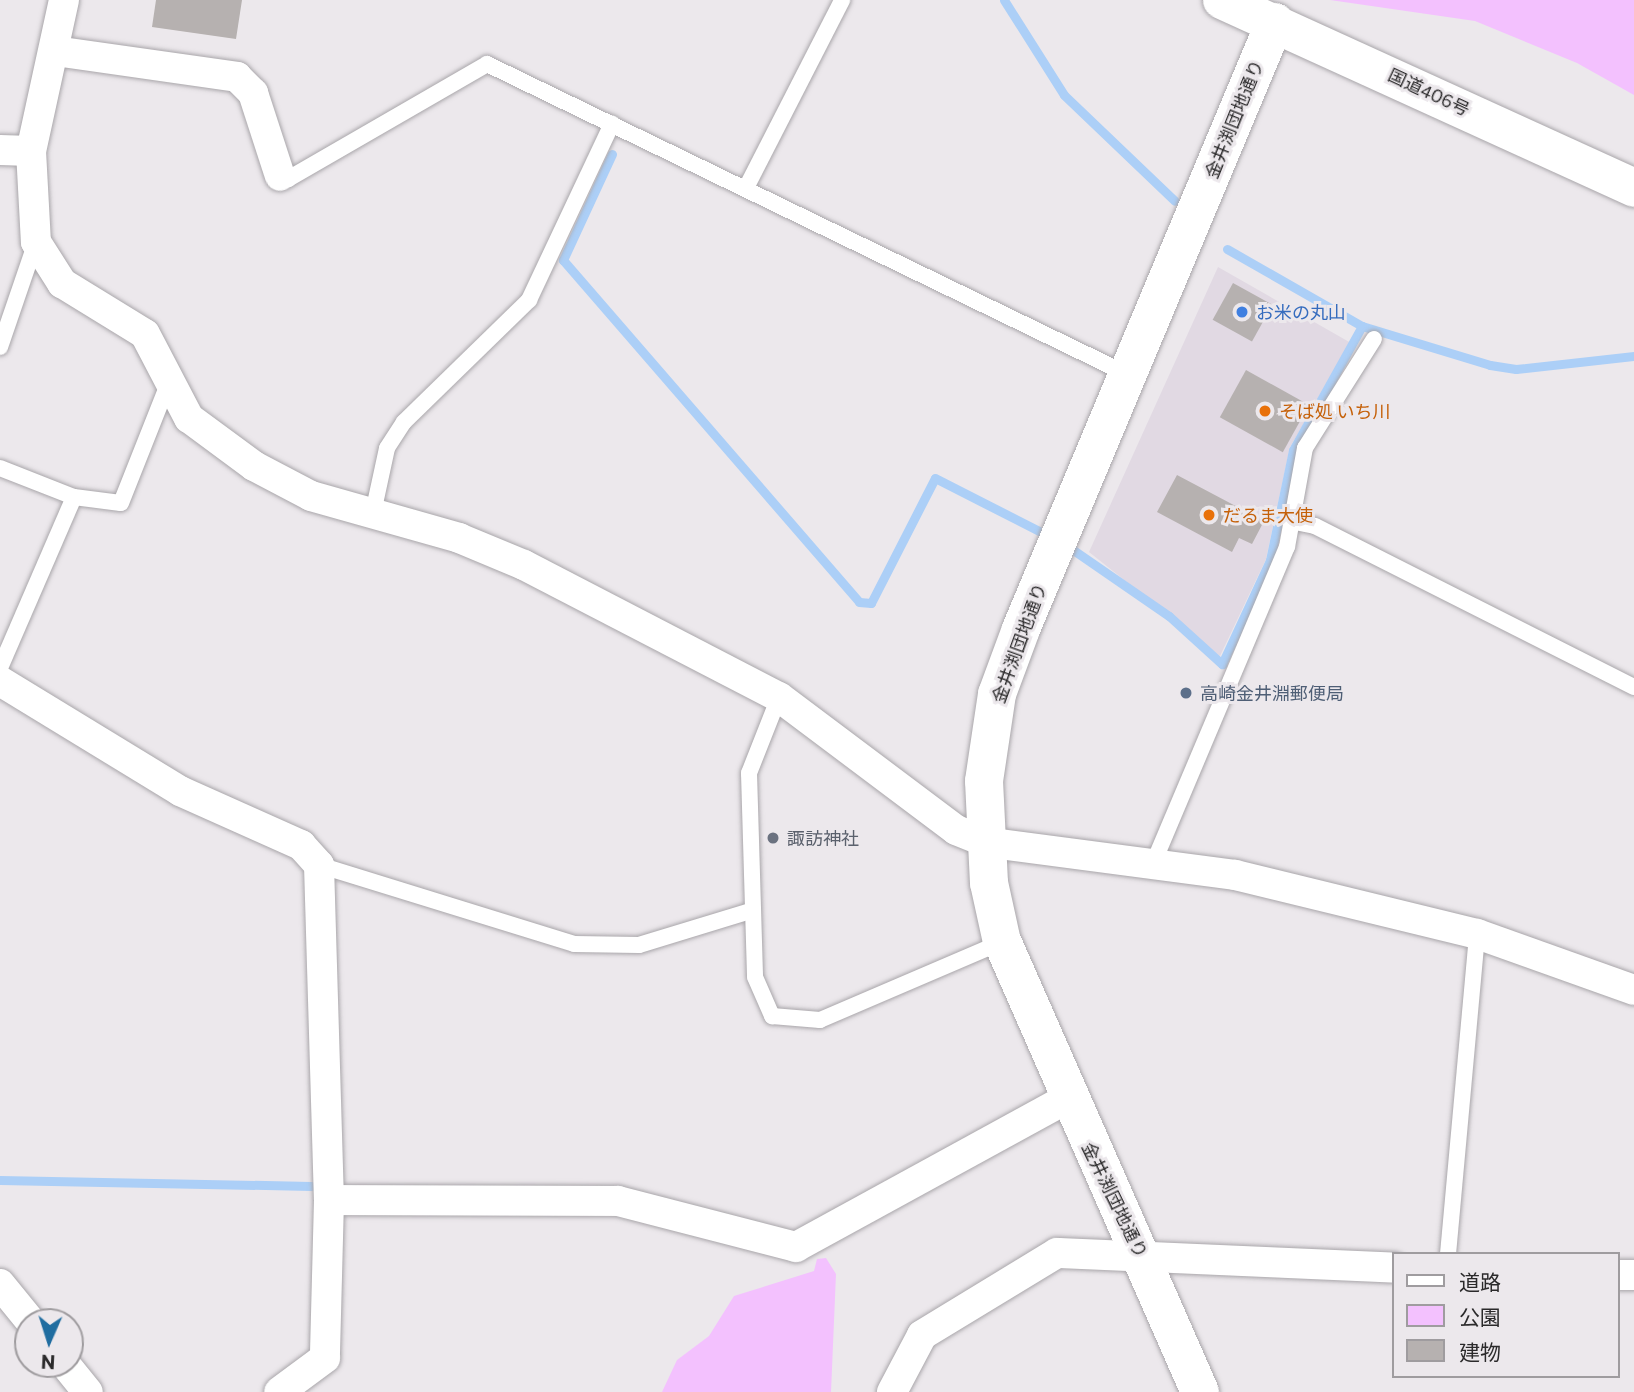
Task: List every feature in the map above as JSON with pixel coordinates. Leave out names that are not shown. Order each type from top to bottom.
[{"type":"main road","name":"国道406号","points":[[1222,0],[1634,188]]},
{"type":"main road","name":"金井渕団地通り","points":[[1199,1392],[1144,1260],[1066,1099],[1002,942],[985,842],[984,781],[997,694],[1131,376],[1275,22]]},
{"type":"street","points":[[64,0],[32,151],[36,242],[62,283],[145,334],[168,384],[205,433],[254,466],[311,496],[373,513],[524,565],[779,697],[956,830],[985,842],[1235,875],[1477,934],[1634,990]]},
{"type":"street","points":[[55,51],[237,77],[253,93],[280,176]]},
{"type":"street","points":[[0,150],[32,151]]},
{"type":"street","points":[[2,683],[180,791],[301,845],[319,865],[329,1200],[325,1359],[279,1392]]},
{"type":"street","points":[[329,1200],[618,1201],[796,1247],[1066,1099]]},
{"type":"street","points":[[892,1392],[922,1335],[1057,1253],[1144,1260],[1392,1268]]},
{"type":"street","points":[[0,1284],[20,1308]]},
{"type":"street","points":[[76,1378],[88,1392]]},
{"type":"lane","points":[[747,186],[842,0]]},
{"type":"lane","points":[[280,176],[288,179],[487,64],[747,186],[1131,376]]},
{"type":"lane","points":[[373,513],[387,448],[404,422],[529,300],[612,124]]},
{"type":"lane","points":[[0,347],[36,242]]},
{"type":"lane","points":[[1153,864],[1295,522],[1305,448],[1374,339]]},
{"type":"lane","points":[[0,468],[74,497],[121,503],[168,384]]},
{"type":"lane","points":[[2,683],[74,497]]},
{"type":"lane","points":[[1295,522],[1315,526],[1634,687]]},
{"type":"lane","points":[[779,697],[750,772],[750,911],[761,1001],[787,1021],[820,1020],[1002,942]]},
{"type":"lane","points":[[319,865],[574,944],[639,945],[750,911]]},
{"type":"lane","points":[[1448,1252],[1477,934]]},
{"type":"shaded area","points":[[1218,267],[1351,343],[1290,447],[1266,559],[1220,656],[1089,552]]},
{"type":"green space","points":[[1330,0],[1634,0],[1634,95],[1577,63],[1475,21]]},
{"type":"green space","points":[[826,1258],[836,1274],[831,1392],[662,1392],[677,1360],[709,1336],[734,1296],[814,1271],[817,1259]]},
{"type":"building","points":[[156,0],[242,0],[236,39],[152,27]]},
{"type":"building","name":"お米の丸山","points":[[1233,283],[1272,305],[1252,342],[1213,320]]},
{"type":"building","name":"そば処 いち川","points":[[1246,370],[1309,405],[1283,452],[1220,417]]},
{"type":"building","points":[[1177,475],[1264,521],[1252,544],[1239,538],[1232,552],[1157,512]]},
{"type":"waterway","points":[[1004,0],[1064,95],[1175,201]]},
{"type":"waterway","points":[[612,154],[563,260],[859,602],[871,603],[935,478],[1051,537]]},
{"type":"waterway","points":[[1227,249],[1362,326],[1490,365],[1516,369],[1634,356]]},
{"type":"waterway","points":[[1066,545],[1169,616],[1222,664],[1270,560],[1293,450],[1362,326]]},
{"type":"waterway","points":[[0,1180],[311,1186]]},
{"type":"place","name":"お米の丸山","points":[[1242,312]]},
{"type":"place","name":"そば処 いち川","points":[[1265,411]]},
{"type":"place","name":"だるま大使","points":[[1209,515]]},
{"type":"place","name":"高崎金井淵郵便局","points":[[1186,693]]},
{"type":"place","name":"諏訪神社","points":[[773,838]]}]
